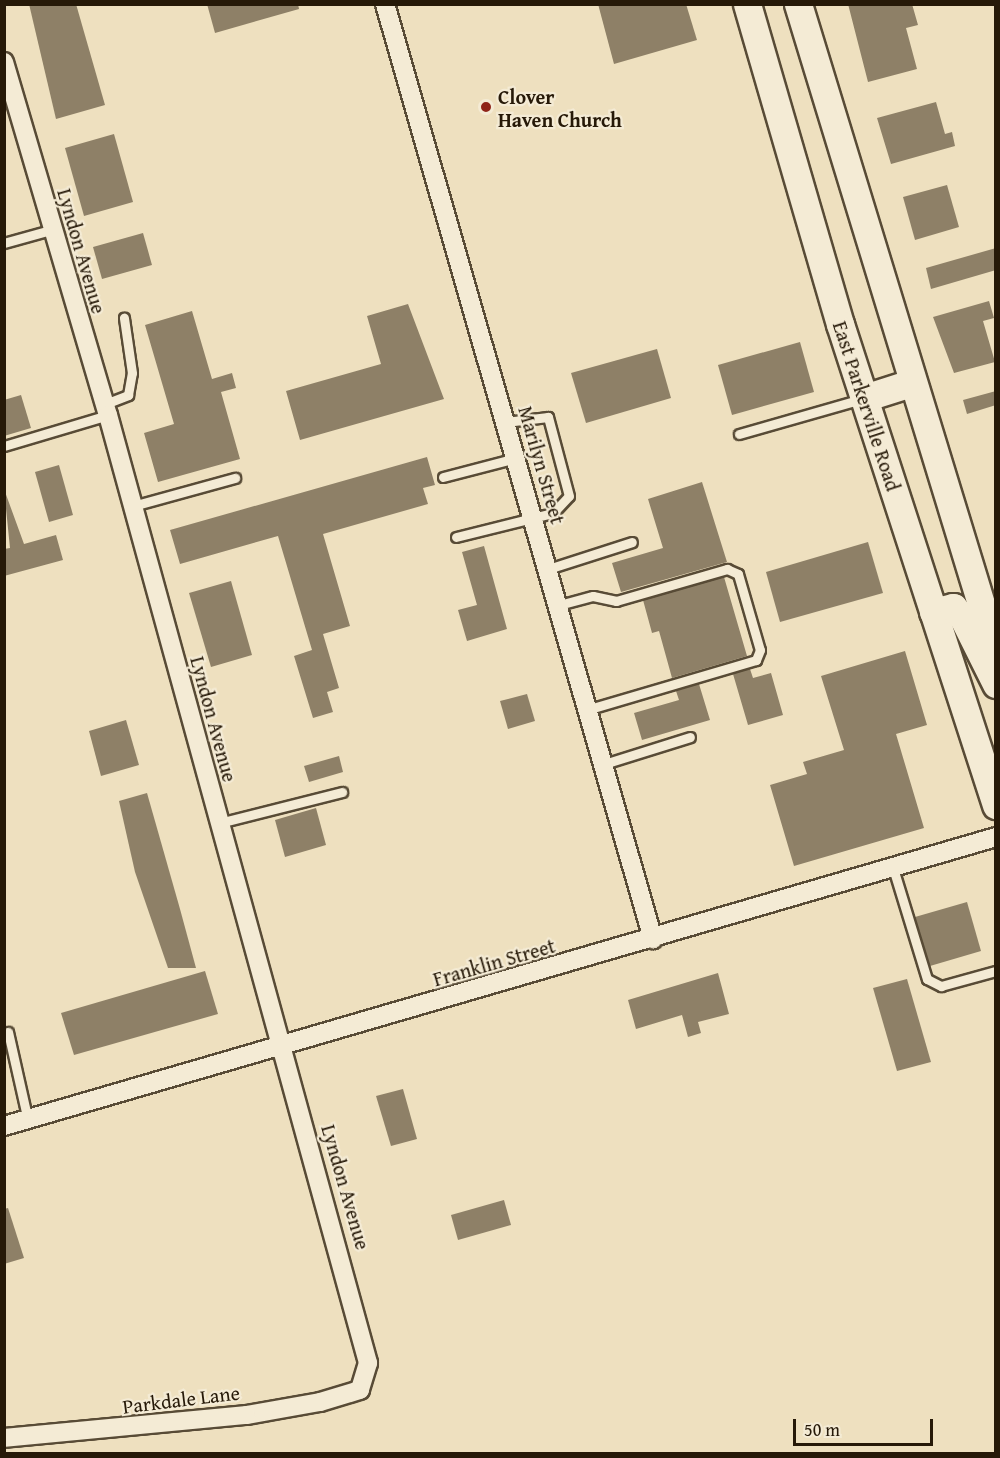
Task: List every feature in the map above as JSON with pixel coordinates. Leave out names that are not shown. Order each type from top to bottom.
[{"type":"main road","name":"East Parkerville Road","points":[[747,4],[864,398],[996,805]]},
{"type":"main road","points":[[798,4],[911,383],[996,653]]},
{"type":"main road","points":[[864,398],[911,383]]},
{"type":"main road","points":[[933,612],[953,607],[963,618],[996,684]]},
{"type":"street","name":"Marilyn Street","points":[[385,4],[589,709],[653,939]]},
{"type":"street","name":"Lyndon Avenue","points":[[4,62],[8,87],[107,410],[219,823],[362,1325],[368,1363],[360,1390]]},
{"type":"street","name":"Franklin Street","points":[[4,1126],[28,1121],[653,939],[996,837]]},
{"type":"street","name":"Parkdale Lane","points":[[4,1438],[246,1415],[360,1390]]},
{"type":"lane","points":[[4,243],[51,230]]},
{"type":"lane","points":[[4,446],[107,410],[128,395],[132,373],[124,318]]},
{"type":"lane","points":[[739,434],[864,398]]},
{"type":"lane","points":[[456,537],[553,513],[568,496],[565,470],[548,417],[506,422]]},
{"type":"lane","points":[[443,477],[516,458]]},
{"type":"lane","points":[[133,506],[235,478]]},
{"type":"lane","points":[[548,569],[632,542]]},
{"type":"lane","points":[[559,605],[593,596],[616,601],[728,569],[738,574],[760,650],[756,660],[589,709]]},
{"type":"lane","points":[[604,764],[690,737]]},
{"type":"lane","points":[[219,823],[342,792]]},
{"type":"lane","points":[[893,868],[927,979],[941,986],[996,971]]},
{"type":"lane","points":[[8,1032],[28,1121]]},
{"type":"building","points":[[29,4],[76,4],[105,105],[56,119]]},
{"type":"building","points":[[207,4],[298,4],[299,9],[215,33]]},
{"type":"building","points":[[598,4],[686,4],[697,40],[614,64]]},
{"type":"building","points":[[848,4],[912,4],[918,25],[906,28],[917,69],[868,82]]},
{"type":"building","points":[[936,102],[945,134],[952,132],[955,146],[891,164],[877,118]]},
{"type":"building","points":[[114,134],[133,202],[84,216],[65,148]]},
{"type":"building","points":[[947,185],[959,227],[915,240],[903,197]]},
{"type":"building","points":[[143,233],[152,265],[102,279],[93,247]]},
{"type":"building","points":[[996,248],[996,270],[931,289],[926,268]]},
{"type":"building","points":[[989,301],[994,318],[983,321],[995,362],[954,373],[933,317]]},
{"type":"building","points":[[408,304],[444,399],[300,440],[286,391],[381,364],[367,316]]},
{"type":"building","points":[[192,311],[212,379],[232,373],[236,388],[221,392],[240,459],[158,482],[144,433],[174,424],[145,325]]},
{"type":"building","points":[[800,342],[814,392],[732,415],[718,365]]},
{"type":"building","points":[[657,349],[671,398],[586,423],[571,373]]},
{"type":"building","points":[[996,391],[996,405],[967,414],[963,400]]},
{"type":"building","points":[[21,395],[31,428],[4,436],[4,400]]},
{"type":"building","points":[[427,457],[435,485],[423,488],[428,504],[323,534],[350,626],[323,634],[339,688],[327,692],[333,712],[313,718],[294,656],[312,650],[278,536],[180,564],[170,530]]},
{"type":"building","points":[[59,465],[73,515],[49,522],[35,472]]},
{"type":"building","points":[[702,482],[727,562],[621,592],[612,563],[663,548],[648,499]]},
{"type":"building","points":[[4,489],[24,544],[56,535],[63,560],[4,576],[4,549],[10,548]]},
{"type":"building","points":[[868,542],[883,593],[780,622],[766,572]]},
{"type":"building","points":[[484,546],[507,629],[467,641],[458,610],[477,605],[462,552]]},
{"type":"building","points":[[724,577],[747,656],[672,678],[659,631],[652,633],[643,600]]},
{"type":"building","points":[[231,581],[252,655],[211,667],[189,593]]},
{"type":"building","points":[[905,651],[927,725],[896,734],[924,828],[794,866],[770,785],[807,774],[803,762],[844,750],[821,676]]},
{"type":"building","points":[[750,669],[753,678],[771,673],[783,715],[748,725],[733,674]]},
{"type":"building","points":[[699,684],[710,720],[642,740],[634,713],[679,700],[676,691]]},
{"type":"building","points":[[527,694],[535,721],[508,729],[500,701]]},
{"type":"building","points":[[126,720],[139,765],[101,776],[89,731]]},
{"type":"building","points":[[339,756],[343,772],[309,782],[304,766]]},
{"type":"building","points":[[147,793],[196,968],[168,968],[135,872],[119,801]]},
{"type":"building","points":[[316,808],[326,845],[285,857],[275,820]]},
{"type":"building","points":[[967,902],[981,951],[930,966],[915,917]]},
{"type":"building","points":[[205,971],[218,1014],[74,1055],[61,1013]]},
{"type":"building","points":[[718,973],[729,1014],[698,1022],[701,1033],[688,1037],[682,1015],[636,1029],[628,1000]]},
{"type":"building","points":[[907,979],[931,1062],[897,1071],[873,988]]},
{"type":"building","points":[[403,1089],[417,1139],[391,1146],[376,1096]]},
{"type":"building","points":[[504,1200],[511,1225],[458,1240],[451,1215]]},
{"type":"building","points":[[8,1208],[24,1258],[4,1264],[4,1209]]},
{"type":"place","name":"Clover Haven Church","points":[[486,107]]}]
